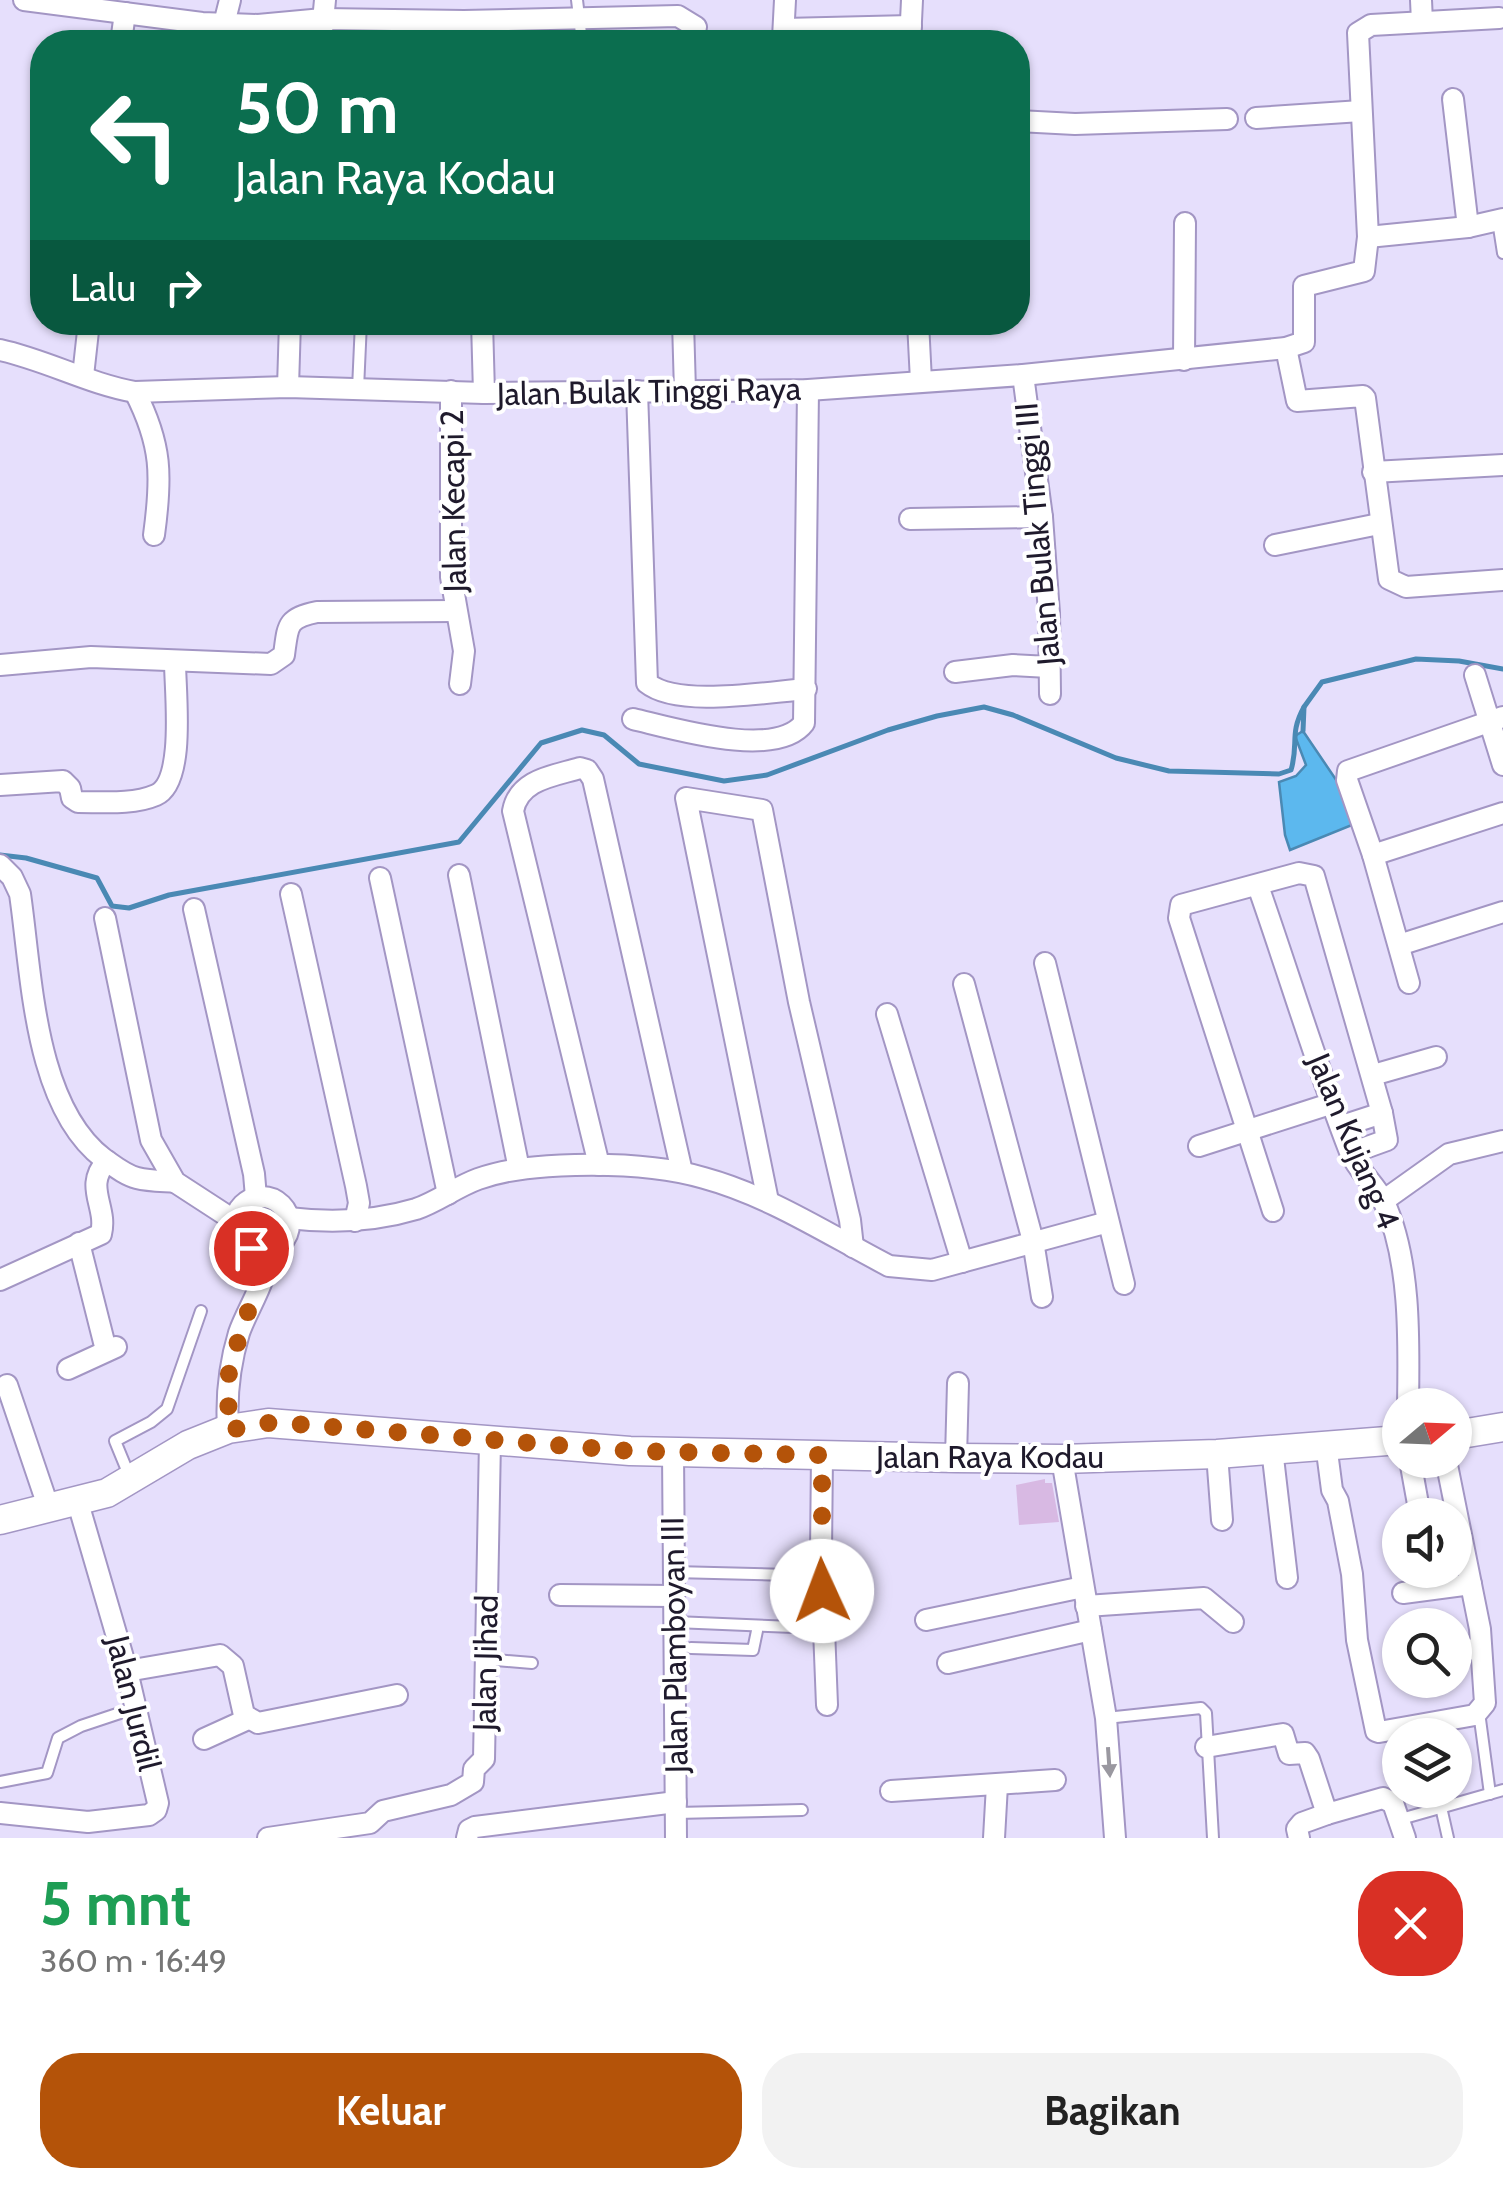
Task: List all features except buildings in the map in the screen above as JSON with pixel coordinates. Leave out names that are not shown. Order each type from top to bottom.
[{"type":"street","points":[[24,0],[224,24],[258,25],[324,10],[578,10],[678,16],[696,27]]},
{"type":"street","points":[[224,24],[230,0]]},
{"type":"street","points":[[783,30],[785,0]]},
{"type":"street","points":[[911,30],[912,0]]},
{"type":"street","points":[[1421,0],[1422,22]]},
{"type":"street","points":[[123,30],[125,13]]},
{"type":"street","points":[[1498,18],[1370,25],[1358,33],[1368,237],[1364,271],[1303,287],[1294,346],[1296,401],[1365,398],[1386,571],[1395,584],[1406,587],[1503,580]]},
{"type":"street","points":[[1453,100],[1468,226]]},
{"type":"street","points":[[1256,118],[1362,111]]},
{"type":"street","points":[[1030,122],[1227,119]]},
{"type":"street","points":[[1368,237],[1500,220]]},
{"type":"street","points":[[1184,360],[1185,223]]},
{"type":"street","points":[[83,376],[88,335]]},
{"type":"street","points":[[288,387],[290,335]]},
{"type":"street","points":[[482,335],[484,392]]},
{"type":"street","points":[[683,335],[685,392]]},
{"type":"street","points":[[919,335],[921,381]]},
{"type":"street","name":"Jalan Bulak Tinggi Raya","points":[[0,350],[134,392],[288,387],[685,392],[808,390],[1023,375],[1294,346]]},
{"type":"street","name":"Jalan Bulak Tinggi III","points":[[1023,375],[1042,517],[1050,694]]},
{"type":"street","points":[[633,719],[734,742],[788,734],[804,723],[808,390]]},
{"type":"street","name":"Jalan Kecapi 2","points":[[450,391],[451,577],[464,651],[460,684]]},
{"type":"street","points":[[637,391],[647,683],[660,691],[693,695],[806,689]]},
{"type":"street","points":[[134,392],[153,428],[156,445],[159,494],[154,535]]},
{"type":"street","points":[[1374,472],[1503,465]]},
{"type":"street","points":[[910,520],[1042,517]]},
{"type":"street","points":[[1275,545],[1379,524]]},
{"type":"street","name":"Jalan Kecapi 2","points":[[175,662],[276,662],[284,655],[291,622],[317,612],[456,611]]},
{"type":"street","points":[[0,665],[91,657],[175,662],[176,750],[172,778],[159,794],[140,800],[78,802],[64,781],[0,785]]},
{"type":"street","points":[[955,672],[1014,665],[1049,667]]},
{"type":"street","points":[[1475,676],[1496,719],[1503,765]]},
{"type":"street","points":[[1409,983],[1347,780],[1348,771],[1496,719]]},
{"type":"street","points":[[598,1165],[513,811],[521,792],[535,782],[580,768],[593,779],[682,1172]]},
{"type":"street","points":[[768,1201],[686,798],[762,810],[853,1248]]},
{"type":"street","points":[[1373,855],[1503,813]]},
{"type":"street","points":[[0,864],[12,876],[20,894],[44,1052],[66,1116],[85,1144],[107,1161],[136,1178],[175,1182],[235,1221]]},
{"type":"street","points":[[1273,1211],[1178,908],[1181,905],[1306,872],[1314,876],[1374,1075],[1387,1140],[1351,1153]]},
{"type":"street","points":[[459,875],[519,1169]]},
{"type":"street","points":[[380,878],[448,1194]]},
{"type":"street","name":"Jalan Kujang 4","points":[[1258,886],[1351,1153],[1384,1201],[1404,1284],[1408,1388]]},
{"type":"street","points":[[291,894],[356,1186],[355,1221]]},
{"type":"street","points":[[194,909],[256,1197]]},
{"type":"street","points":[[1399,944],[1503,912]]},
{"type":"street","points":[[105,918],[151,1140],[175,1182]]},
{"type":"street","points":[[1045,963],[1124,1284]]},
{"type":"street","points":[[964,984],[1033,1241],[1042,1297]]},
{"type":"street","points":[[887,1014],[962,1262]]},
{"type":"street","points":[[1374,1075],[1436,1058]]},
{"type":"street","points":[[1200,1146],[1333,1103]]},
{"type":"street","points":[[1342,1126],[1382,1113]]},
{"type":"street","points":[[1384,1201],[1449,1154],[1503,1141]]},
{"type":"street","points":[[0,1280],[101,1234],[95,1186],[97,1172],[107,1161]]},
{"type":"street","points":[[288,1218],[355,1221],[418,1208],[478,1179],[519,1169],[598,1165],[682,1172],[768,1201],[889,1266],[909,1270],[932,1270],[1108,1222]]},
{"type":"street","points":[[256,1197],[272,1199],[288,1218],[282,1242],[259,1249],[238,1237],[235,1221],[242,1206],[256,1197]]},
{"type":"street","points":[[68,1369],[112,1348],[79,1243]]},
{"type":"street","points":[[228,1430],[229,1368],[252,1300],[259,1249]]},
{"type":"street","points":[[956,1458],[958,1383]]},
{"type":"street","points":[[7,1386],[49,1509]]},
{"type":"street","name":"Jalan Raya Kodau","points":[[0,1520],[78,1503],[132,1480],[188,1445],[228,1430],[268,1423],[490,1442],[673,1452],[956,1458],[1218,1454],[1382,1441]]},
{"type":"street","points":[[1472,1432],[1503,1426]]},
{"type":"street","name":"Jalan Jihad","points":[[268,1838],[370,1823],[383,1811],[416,1805],[465,1789],[472,1782],[474,1769],[484,1759],[490,1442]]},
{"type":"street","points":[[1326,1444],[1332,1490],[1339,1506],[1352,1574],[1360,1656],[1376,1731],[1479,1712],[1485,1702],[1472,1588]]},
{"type":"street","points":[[1272,1449],[1286,1578]]},
{"type":"street","name":"Jalan Plamboyan III","points":[[673,1452],[676,1838]]},
{"type":"street","points":[[1218,1454],[1222,1520]]},
{"type":"street","points":[[822,1455],[827,1704]]},
{"type":"street","points":[[1062,1458],[1106,1718],[1115,1838]]},
{"type":"street","name":"Jalan Jurdil","points":[[0,1814],[140,1828],[156,1810],[158,1802],[127,1671],[78,1503]]},
{"type":"street","points":[[1403,1593],[1441,1588]]},
{"type":"street","points":[[560,1595],[674,1596]]},
{"type":"street","points":[[926,1620],[1085,1596],[1204,1598],[1233,1622]]},
{"type":"street","points":[[948,1663],[1090,1630]]},
{"type":"street","points":[[1472,1649],[1480,1648]]},
{"type":"street","points":[[127,1671],[220,1655],[233,1666],[248,1719]]},
{"type":"street","points":[[204,1739],[248,1719],[258,1722],[398,1695]]},
{"type":"street","points":[[1206,1747],[1283,1734],[1289,1754],[1304,1753],[1309,1759],[1327,1814]]},
{"type":"street","points":[[891,1791],[1054,1780]]},
{"type":"street","points":[[994,1838],[997,1785]]},
{"type":"street","points":[[1299,1838],[1297,1829],[1302,1823],[1383,1798],[1393,1803],[1403,1829]]},
{"type":"street","points":[[467,1838],[475,1827],[676,1808]]},
{"type":"lane","points":[[1500,220],[1503,253]]},
{"type":"lane","points":[[358,389],[360,335]]},
{"type":"lane","points":[[132,1480],[115,1441],[167,1409],[201,1310]]},
{"type":"lane","points":[[672,1572],[788,1575],[804,1593],[801,1622],[792,1627],[675,1622]]},
{"type":"lane","points":[[690,1648],[753,1650],[758,1626]]},
{"type":"lane","points":[[484,1659],[532,1663]]},
{"type":"lane","points":[[0,1782],[47,1774],[58,1738],[136,1708]]},
{"type":"lane","points":[[1106,1718],[1201,1708],[1206,1712],[1213,1838]]},
{"type":"lane","points":[[1479,1712],[1490,1794]]},
{"type":"lane","points":[[1472,1799],[1503,1790]]},
{"type":"lane","points":[[676,1808],[802,1810]]},
{"type":"lane","points":[[1403,1829],[1441,1808],[1448,1838]]},
{"type":"water","points":[[1303,731],[1345,793],[1352,825],[1290,850],[1279,782],[1296,776],[1306,765],[1295,736]]},
{"type":"waterway","points":[[1303,731],[1304,707],[1322,682],[1416,659],[1503,669]]},
{"type":"waterway","points":[[0,855],[26,858],[97,878],[112,906],[129,908],[169,895],[459,842],[541,743],[582,730],[604,735],[639,764],[724,781],[767,775],[888,730],[984,707],[1116,758],[1169,771],[1279,774],[1291,770],[1297,725],[1304,707]]},
{"type":"route","points":[[251,1248],[252,1300],[229,1368],[228,1430],[268,1423],[296,1424],[538,1446],[822,1455],[822,1591]]}]
